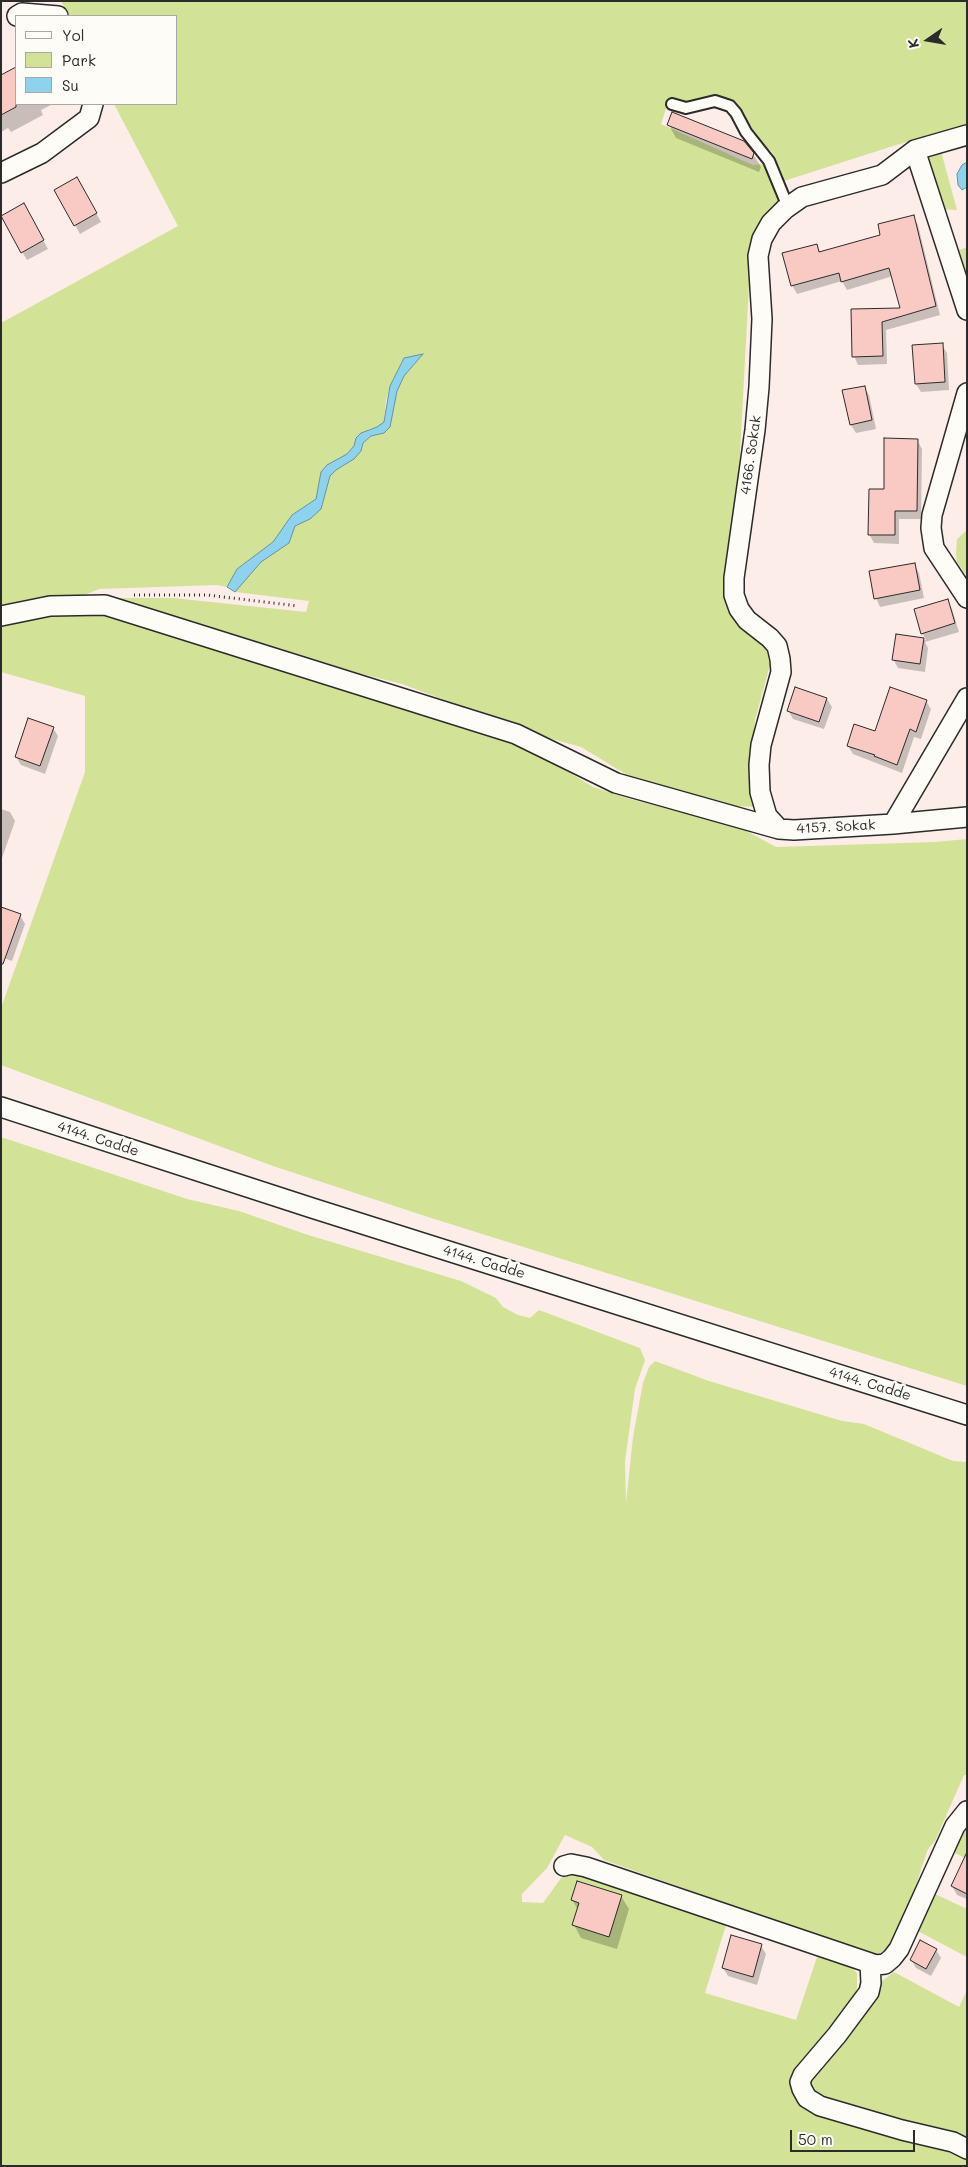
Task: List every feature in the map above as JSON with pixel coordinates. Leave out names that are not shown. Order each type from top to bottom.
[{"type":"street","points":[[28,1],[55,15]]},
{"type":"street","points":[[18,15],[22,13],[45,15]]},
{"type":"street","points":[[1,25],[15,17]]},
{"type":"street","points":[[1,173],[42,154],[89,118],[92,105]]},
{"type":"street","name":"4166. Sokak","points":[[778,829],[766,816],[760,792],[759,765],[761,745],[781,672],[780,659],[777,646],[747,620],[739,609],[734,595],[734,578],[755,430],[759,387],[762,319],[758,256],[762,239],[771,223],[802,197],[882,175],[916,150],[967,135]]},
{"type":"street","points":[[916,150],[967,310]]},
{"type":"street","points":[[967,393],[930,528],[934,548],[967,598]]},
{"type":"street","name":"4157. Sokak","points":[[1,616],[50,606],[105,605],[516,734],[616,783],[778,829],[794,830],[893,824],[967,817]]},
{"type":"street","points":[[893,824],[967,698]]},
{"type":"street","name":"4144. Cadde","points":[[1,1107],[967,1416]]},
{"type":"street","points":[[564,1866],[571,1864],[586,1867],[876,1965],[885,1964],[898,1949],[955,1826],[967,1811]]},
{"type":"street","points":[[870,1963],[871,1983],[869,1992],[837,2035],[803,2075],[800,2082],[802,2089],[807,2098],[820,2106],[902,2130],[953,2142],[967,2149]]},
{"type":"lane","points":[[672,104],[686,108],[715,102],[730,106],[746,132],[769,161],[788,207]]},
{"type":"path","points":[[127,595],[207,595],[298,606]]},
{"type":"green space","points":[[61,1],[967,1],[967,125],[893,146],[784,181],[772,152],[756,139],[731,101],[714,95],[690,103],[669,99],[661,124],[753,165],[761,164],[769,169],[775,195],[782,202],[769,211],[751,248],[738,491],[724,575],[740,626],[765,644],[770,665],[755,720],[750,786],[757,807],[735,806],[637,781],[581,747],[541,736],[402,684],[307,660],[105,598],[173,598],[306,612],[309,601],[235,592],[261,562],[289,543],[295,526],[310,519],[321,509],[330,476],[336,469],[344,466],[361,451],[363,443],[371,436],[384,433],[397,391],[404,376],[422,355],[404,358],[390,386],[384,422],[356,438],[354,446],[347,454],[327,465],[321,472],[316,499],[292,515],[273,542],[237,569],[227,587],[217,585],[99,589],[75,599],[1,608],[1,323],[178,226],[115,105],[178,105],[178,15],[68,15]]},
{"type":"green space","points":[[941,151],[957,210],[941,209],[924,155]]},
{"type":"green space","points":[[967,247],[967,276],[959,250]]},
{"type":"green space","points":[[967,530],[967,576],[957,562],[956,553],[957,539]]},
{"type":"green space","points":[[50,613],[117,616],[175,632],[536,752],[593,787],[630,799],[741,828],[776,847],[935,842],[967,839],[967,1386],[428,1217],[273,1166],[1,1065],[1,1008],[85,772],[85,696],[1,672],[1,621]]},
{"type":"green space","points":[[1,1137],[187,1199],[239,1211],[305,1234],[461,1281],[496,1298],[503,1307],[518,1315],[530,1318],[539,1310],[640,1348],[645,1360],[635,1389],[625,1461],[626,1503],[633,1437],[643,1383],[649,1367],[655,1361],[709,1381],[842,1421],[864,1424],[953,1461],[967,1462],[967,1775],[964,1775],[935,1841],[928,1849],[907,1911],[891,1944],[876,1957],[604,1860],[592,1847],[565,1835],[547,1868],[522,1894],[522,1902],[543,1903],[561,1878],[572,1873],[727,1922],[705,1993],[796,2020],[819,1951],[847,1963],[857,1973],[857,1989],[850,2004],[814,2048],[796,2090],[957,2148],[967,2157],[967,2166],[1,2166]]},
{"type":"green space","points":[[967,1823],[967,1859],[955,1853],[963,1828]]},
{"type":"green space","points":[[935,1894],[967,1909],[967,1957],[914,1929]]},
{"type":"green space","points":[[894,1972],[959,2007],[967,1990],[967,2142],[837,2104],[814,2093],[808,2081],[882,1981]]},
{"type":"water","points":[[967,162],[967,187],[962,190],[958,185],[957,174],[962,165]]},
{"type":"water","points":[[423,354],[404,376],[397,391],[390,427],[384,433],[371,436],[363,443],[361,451],[354,459],[330,476],[321,509],[310,519],[295,526],[289,543],[261,562],[235,592],[227,587],[237,569],[273,542],[292,515],[316,499],[321,472],[327,465],[347,454],[361,433],[384,422],[390,386],[404,358]]},
{"type":"building","points":[[15,68],[16,107],[1,115],[1,75]]},
{"type":"building","points":[[672,112],[744,141],[754,153],[752,159],[667,125]]},
{"type":"building","points":[[77,177],[97,213],[74,226],[54,190]]},
{"type":"building","points":[[24,203],[44,240],[21,253],[1,216]]},
{"type":"building","points":[[914,215],[936,306],[882,322],[883,356],[852,357],[851,309],[900,308],[889,268],[841,282],[839,273],[791,286],[782,253],[817,244],[819,252],[880,235],[878,224]]},
{"type":"building","points":[[943,343],[945,382],[915,384],[912,345]]},
{"type":"building","points":[[865,386],[872,420],[850,425],[842,390]]},
{"type":"building","points":[[884,438],[918,439],[917,511],[895,511],[895,535],[868,535],[869,489],[884,489]]},
{"type":"building","points":[[915,563],[920,590],[874,599],[869,571]]},
{"type":"building","points":[[948,599],[955,623],[921,634],[914,609]]},
{"type":"building","points":[[896,634],[924,638],[920,664],[892,660]]},
{"type":"building","points":[[795,687],[827,698],[819,722],[787,711]]},
{"type":"building","points":[[890,687],[927,700],[916,732],[910,729],[897,765],[875,755],[847,746],[854,724],[875,731]]},
{"type":"building","points":[[28,718],[54,727],[40,766],[15,757]]},
{"type":"building","points":[[1,907],[21,914],[3,964],[1,964]]},
{"type":"building","points":[[967,1852],[967,1894],[951,1886]]},
{"type":"building","points":[[577,1881],[622,1895],[609,1937],[572,1925],[579,1903],[571,1900]]},
{"type":"building","points":[[731,1935],[762,1944],[753,1977],[722,1968]]},
{"type":"building","points":[[920,1940],[937,1949],[926,1969],[910,1960]]}]
